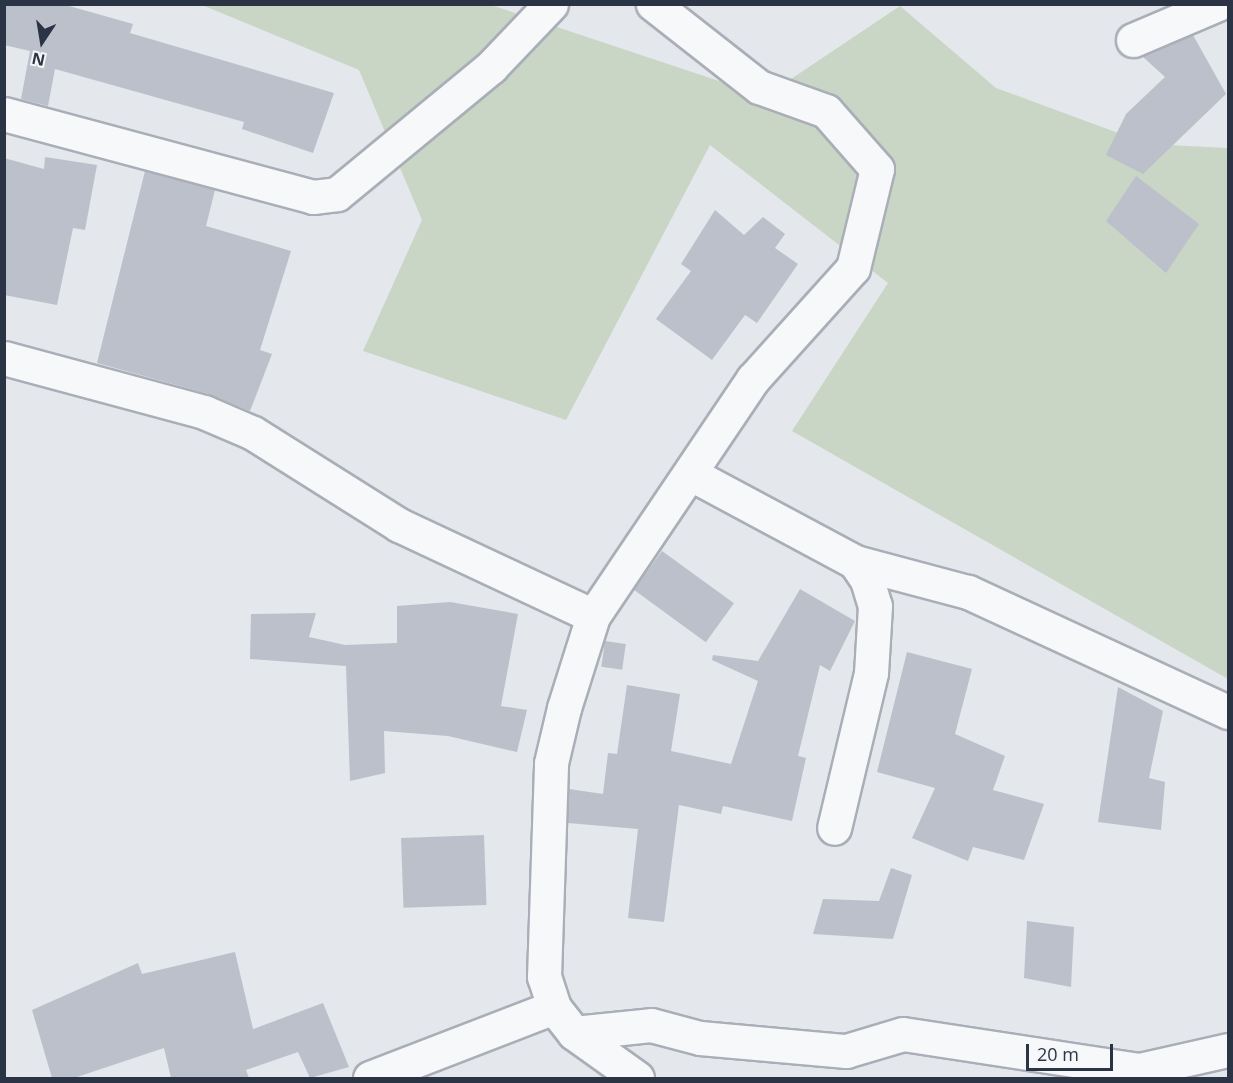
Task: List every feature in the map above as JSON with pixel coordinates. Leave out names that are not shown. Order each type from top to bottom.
[{"type":"street","points":[[4,114],[313,197],[337,194],[491,67],[551,4]]},
{"type":"street","points":[[638,1078],[574,1033],[554,1007],[541,959],[551,763],[593,616],[753,379],[853,268],[877,169],[826,111],[759,87],[653,4]]},
{"type":"street","points":[[1132,40],[1218,4]]},
{"type":"street","points":[[4,358],[204,412],[253,434],[399,525],[593,616]]},
{"type":"street","points":[[691,474],[855,562],[968,592],[1228,712]]},
{"type":"street","points":[[834,828],[875,634],[875,606],[855,562]]},
{"type":"street","points":[[370,1078],[554,1007]]},
{"type":"street","points":[[574,1033],[651,1025],[700,1038],[846,1051],[903,1034],[1139,1070],[1228,1050]]},
{"type":"green space","points":[[202,5],[491,5],[722,82],[788,81],[900,6],[996,88],[1148,144],[1228,148],[1228,679],[792,431],[888,283],[710,145],[566,420],[363,351],[422,220],[359,70]]},
{"type":"building","points":[[4,4],[62,4],[133,24],[130,33],[334,93],[313,153],[242,129],[244,122],[55,69],[48,106],[21,99],[30,51],[4,45]]},
{"type":"building","points":[[1193,35],[1226,94],[1143,174],[1106,155],[1126,114],[1165,77],[1142,56]]},
{"type":"building","points":[[45,157],[97,165],[85,230],[73,228],[57,305],[4,295],[4,158],[44,169]]},
{"type":"building","points":[[145,171],[215,190],[206,226],[291,251],[260,350],[272,354],[250,411],[209,394],[97,363]]},
{"type":"building","points":[[1136,176],[1199,224],[1166,273],[1106,221]]},
{"type":"building","points":[[715,210],[744,235],[763,217],[785,234],[775,248],[798,264],[757,323],[745,315],[712,360],[656,319],[691,271],[681,264]]},
{"type":"building","points":[[662,551],[734,603],[706,642],[634,590]]},
{"type":"building","points":[[800,589],[855,621],[830,671],[820,665],[798,756],[806,758],[792,821],[723,806],[721,814],[679,805],[664,922],[628,918],[638,829],[568,823],[569,789],[603,794],[608,753],[617,754],[627,685],[680,694],[671,751],[731,764],[758,681],[712,660],[713,655],[758,661]]},
{"type":"building","points":[[450,602],[518,614],[501,706],[527,710],[517,752],[448,736],[384,731],[385,773],[350,781],[346,666],[250,659],[251,614],[316,613],[309,637],[345,645],[397,643],[397,606]]},
{"type":"building","points":[[605,641],[626,644],[622,670],[601,667]]},
{"type":"building","points":[[907,652],[972,669],[955,734],[1005,756],[993,790],[1044,804],[1024,860],[973,847],[968,861],[912,838],[935,788],[877,772]]},
{"type":"building","points":[[1118,687],[1163,711],[1149,778],[1165,782],[1161,830],[1098,822]]},
{"type":"building","points":[[484,835],[486,905],[403,908],[401,838]]},
{"type":"building","points":[[891,868],[912,875],[893,939],[813,934],[823,899],[879,901]]},
{"type":"building","points":[[1027,921],[1074,927],[1071,987],[1024,978]]},
{"type":"building","points":[[235,952],[253,1029],[323,1003],[349,1067],[310,1078],[298,1052],[246,1070],[249,1078],[171,1078],[164,1048],[74,1078],[52,1078],[32,1010],[138,963],[142,974]]}]
